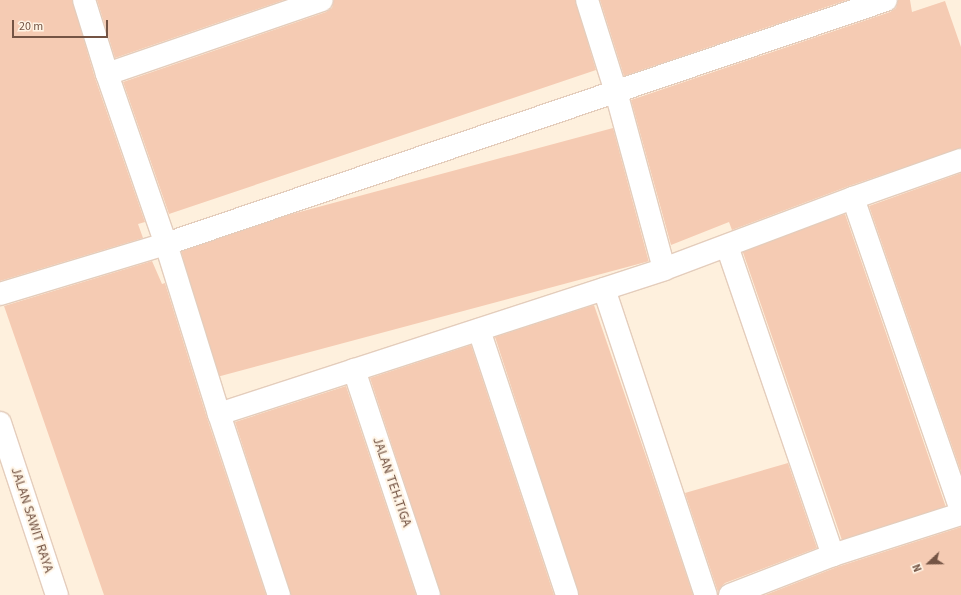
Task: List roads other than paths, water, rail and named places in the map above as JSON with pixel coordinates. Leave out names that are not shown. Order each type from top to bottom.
[{"type":"street","points":[[84,0],[107,74],[166,244],[219,414],[279,595]]},
{"type":"street","points":[[107,74],[265,9],[322,0]]},
{"type":"street","points":[[587,0],[616,92],[664,269]]},
{"type":"street","points":[[0,294],[166,244],[886,0]]},
{"type":"street","points":[[219,414],[664,269],[853,198],[961,160]]},
{"type":"street","points":[[853,198],[961,510]]},
{"type":"street","points":[[727,246],[833,555]]},
{"type":"street","points":[[604,289],[706,595]]},
{"type":"street","points":[[479,330],[567,595]]},
{"type":"street","name":"JALAN TEH.TIGA","points":[[354,370],[429,595]]},
{"type":"street","name":"JALAN SAWIT RAYA","points":[[0,423],[57,595]]},
{"type":"street","points":[[730,595],[833,555],[961,514]]}]
